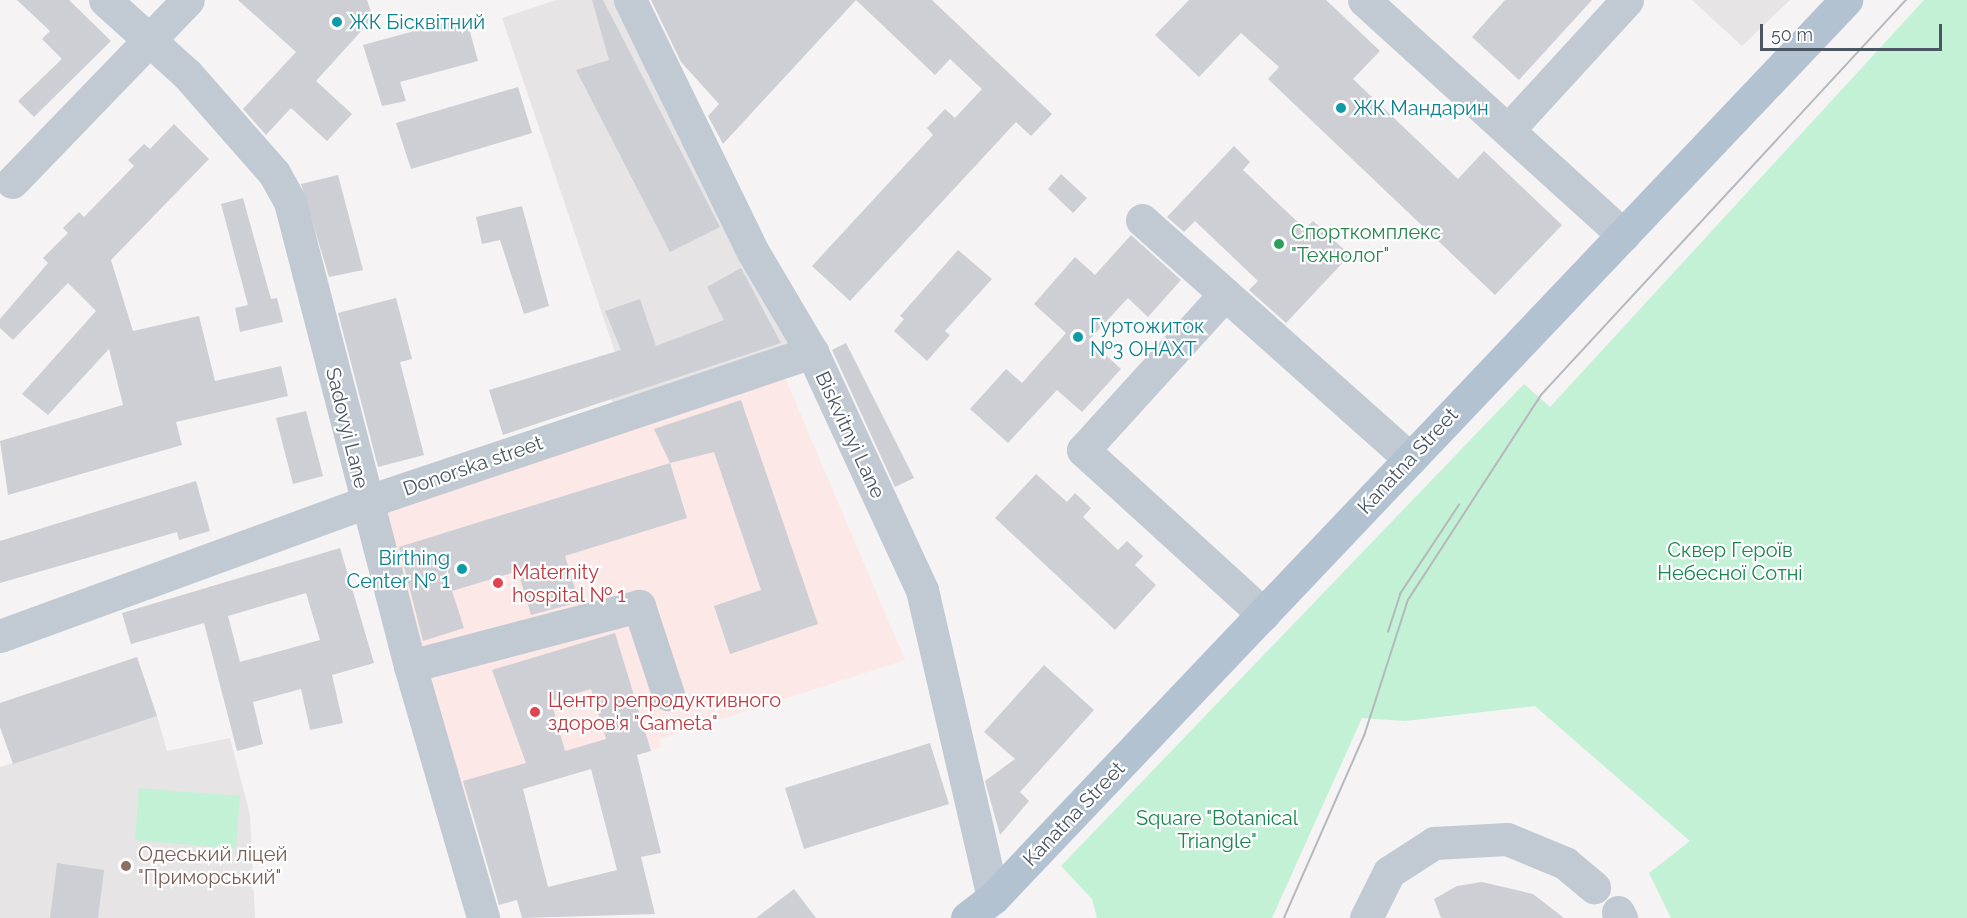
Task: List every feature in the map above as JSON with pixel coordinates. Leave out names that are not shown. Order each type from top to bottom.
[{"type":"main road","name":"Kanatna Street","points":[[967,918],[993,898],[1846,0]]},
{"type":"street","name":"Sadovyi Lane","points":[[105,0],[187,74],[283,187],[410,666],[483,918]]},
{"type":"street","points":[[12,182],[188,0]]},
{"type":"street","name":"Biskvitnyi Lane","points":[[630,0],[753,252],[812,352],[922,590],[993,898]]},
{"type":"street","points":[[1364,0],[1623,235]]},
{"type":"street","points":[[1508,130],[1627,0]]},
{"type":"street","points":[[1142,220],[1410,459]]},
{"type":"street","points":[[1225,294],[1083,450],[1263,614]]},
{"type":"street","name":"Donorska street","points":[[0,636],[366,502],[812,352]]},
{"type":"street","points":[[410,666],[639,606],[669,694]]},
{"type":"street","points":[[1366,918],[1389,872],[1434,843],[1508,839],[1565,863],[1594,887]]},
{"type":"shaded area","points":[[556,0],[627,0],[809,351],[616,414],[597,357],[615,352],[502,18]]},
{"type":"shaded area","points":[[1692,0],[1790,0],[1742,46]]},
{"type":"shaded area","points":[[783,373],[905,660],[659,739],[661,747],[450,811],[368,519]]},
{"type":"shaded area","name":"Одеський ліцей \"Приморський\"","points":[[157,716],[167,751],[230,738],[250,815],[255,918],[0,918],[0,767]]},
{"type":"green space","name":"Сквер Героїв Небесної Сотні","points":[[1924,0],[1967,0],[1967,918],[1671,918],[1649,873],[1690,841],[1535,706],[1405,721],[1362,718],[1272,918],[1097,918],[1092,899],[1061,866],[1524,384],[1550,407]]},
{"type":"green space","points":[[139,788],[240,796],[236,849],[135,840]]},
{"type":"building","points":[[17,0],[69,0],[111,41],[34,117],[18,101],[62,59],[42,39],[50,31]]},
{"type":"building","points":[[238,0],[367,0],[373,18],[316,81],[352,114],[327,141],[291,108],[266,135],[243,109],[296,52]]},
{"type":"building","points":[[592,0],[603,0],[720,227],[670,252],[576,70],[609,60]]},
{"type":"building","points":[[651,0],[856,0],[723,144],[708,116],[719,104],[681,62]]},
{"type":"building","points":[[856,0],[932,0],[1052,114],[1031,136],[1016,122],[850,301],[812,266],[933,135],[927,128],[945,109],[955,118],[982,89],[950,59],[935,75]]},
{"type":"building","points":[[1189,0],[1326,0],[1380,51],[1353,79],[1458,179],[1484,151],[1562,225],[1495,295],[1268,79],[1279,67],[1241,33],[1199,77],[1155,35]]},
{"type":"building","points":[[1505,0],[1592,0],[1519,80],[1472,37]]},
{"type":"building","points":[[466,17],[478,61],[400,82],[406,101],[382,106],[363,45]]},
{"type":"building","points":[[518,87],[532,133],[411,169],[396,123]]},
{"type":"building","points":[[174,124],[209,159],[111,260],[133,331],[199,316],[215,381],[281,366],[288,396],[176,422],[182,445],[8,495],[0,441],[123,405],[109,349],[48,415],[22,394],[96,311],[68,283],[13,340],[0,328],[0,319],[48,263],[43,258],[68,233],[63,228],[79,212],[84,217],[134,166],[128,160],[144,144],[150,149]]},
{"type":"building","name":"Спорткомплекс \"Технолог\"","points":[[1234,146],[1250,162],[1243,170],[1305,229],[1313,221],[1350,255],[1286,323],[1249,290],[1258,281],[1195,221],[1184,232],[1167,217]]},
{"type":"building","points":[[1061,174],[1087,198],[1073,213],[1048,189]]},
{"type":"building","points":[[338,175],[363,270],[329,277],[301,184]]},
{"type":"building","points":[[243,198],[271,299],[277,298],[283,322],[240,332],[235,308],[248,305],[221,204]]},
{"type":"building","points":[[522,206],[549,306],[524,314],[500,240],[482,244],[476,217]]},
{"type":"building","name":"Гуртожиток №3 ОНАХТ","points":[[1131,235],[1181,280],[1148,317],[1128,298],[1089,340],[1121,369],[1082,412],[1057,390],[1008,443],[970,409],[1006,369],[1022,383],[1066,333],[1034,304],[1075,257],[1095,275]]},
{"type":"building","points":[[958,250],[992,279],[945,331],[950,335],[927,361],[894,331],[904,319],[900,316]]},
{"type":"building","points":[[741,268],[781,343],[503,435],[489,390],[621,350],[605,311],[640,299],[656,346],[724,320],[707,287]]},
{"type":"building","points":[[396,298],[412,359],[400,362],[424,455],[378,467],[338,313]]},
{"type":"building","points":[[846,343],[914,478],[895,487],[832,350]]},
{"type":"building","points":[[741,400],[818,624],[730,654],[714,606],[761,590],[714,452],[670,463],[654,429]]},
{"type":"building","points":[[306,411],[323,476],[293,484],[276,418]]},
{"type":"building","name":"Birthing Center № 1","points":[[670,463],[687,518],[565,556],[579,602],[531,615],[518,571],[452,591],[464,628],[423,641],[399,547]]},
{"type":"building","points":[[1036,474],[1067,502],[1075,493],[1091,508],[1083,517],[1118,550],[1127,541],[1143,556],[1135,565],[1156,585],[1115,630],[995,518]]},
{"type":"building","points":[[196,481],[210,531],[179,540],[177,532],[0,583],[0,541]]},
{"type":"building","points":[[340,548],[374,663],[332,675],[343,723],[310,730],[301,689],[253,702],[263,744],[237,751],[204,623],[131,644],[122,613]],"holes":[[[306,593],[320,640],[240,662],[228,616]]]},
{"type":"building","points":[[615,633],[651,751],[637,755],[661,853],[641,857],[655,914],[522,918],[517,900],[499,905],[463,781],[526,763],[492,670]],"holes":[[[591,689],[606,739],[565,751],[551,701]],[[591,769],[617,870],[548,887],[523,789]]]},
{"type":"building","points":[[137,657],[157,716],[13,764],[0,727],[0,703]]},
{"type":"building","points":[[1044,665],[1094,710],[1020,792],[1029,801],[1000,835],[985,781],[1015,759],[984,732]]},
{"type":"building","points":[[930,743],[949,804],[804,849],[785,788]]},
{"type":"building","points":[[57,863],[104,870],[98,918],[50,918]]},
{"type":"building","points":[[1482,882],[1533,894],[1564,918],[1441,918],[1434,899],[1457,886]]},
{"type":"building","points":[[794,889],[816,918],[756,918]]},
{"type":"tram line","points":[[1284,918],[1364,736],[1408,600],[1541,395],[1906,0]]},
{"type":"tram line","points":[[1388,632],[1400,594],[1459,505]]},
{"type":"place","name":"ЖК Бісквітний","points":[[337,22]]},
{"type":"place","name":"ЖК Мандарин","points":[[1341,108]]},
{"type":"place","name":"Спорткомплекс \"Технолог\"","points":[[1279,244]]},
{"type":"place","name":"Гуртожиток №3 ОНАХТ","points":[[1078,337]]},
{"type":"place","name":"Birthing Center № 1","points":[[462,569]]},
{"type":"place","name":"Maternity hospital № 1","points":[[498,583]]},
{"type":"place","name":"Центр репродуктивного здоров'я \"Gameta\"","points":[[535,712]]},
{"type":"place","name":"Одеський ліцей \"Приморський\"","points":[[126,866]]},
{"type":"park label","name":"Square \"Botanical Triangle\"","points":[[1217,830]]}]
